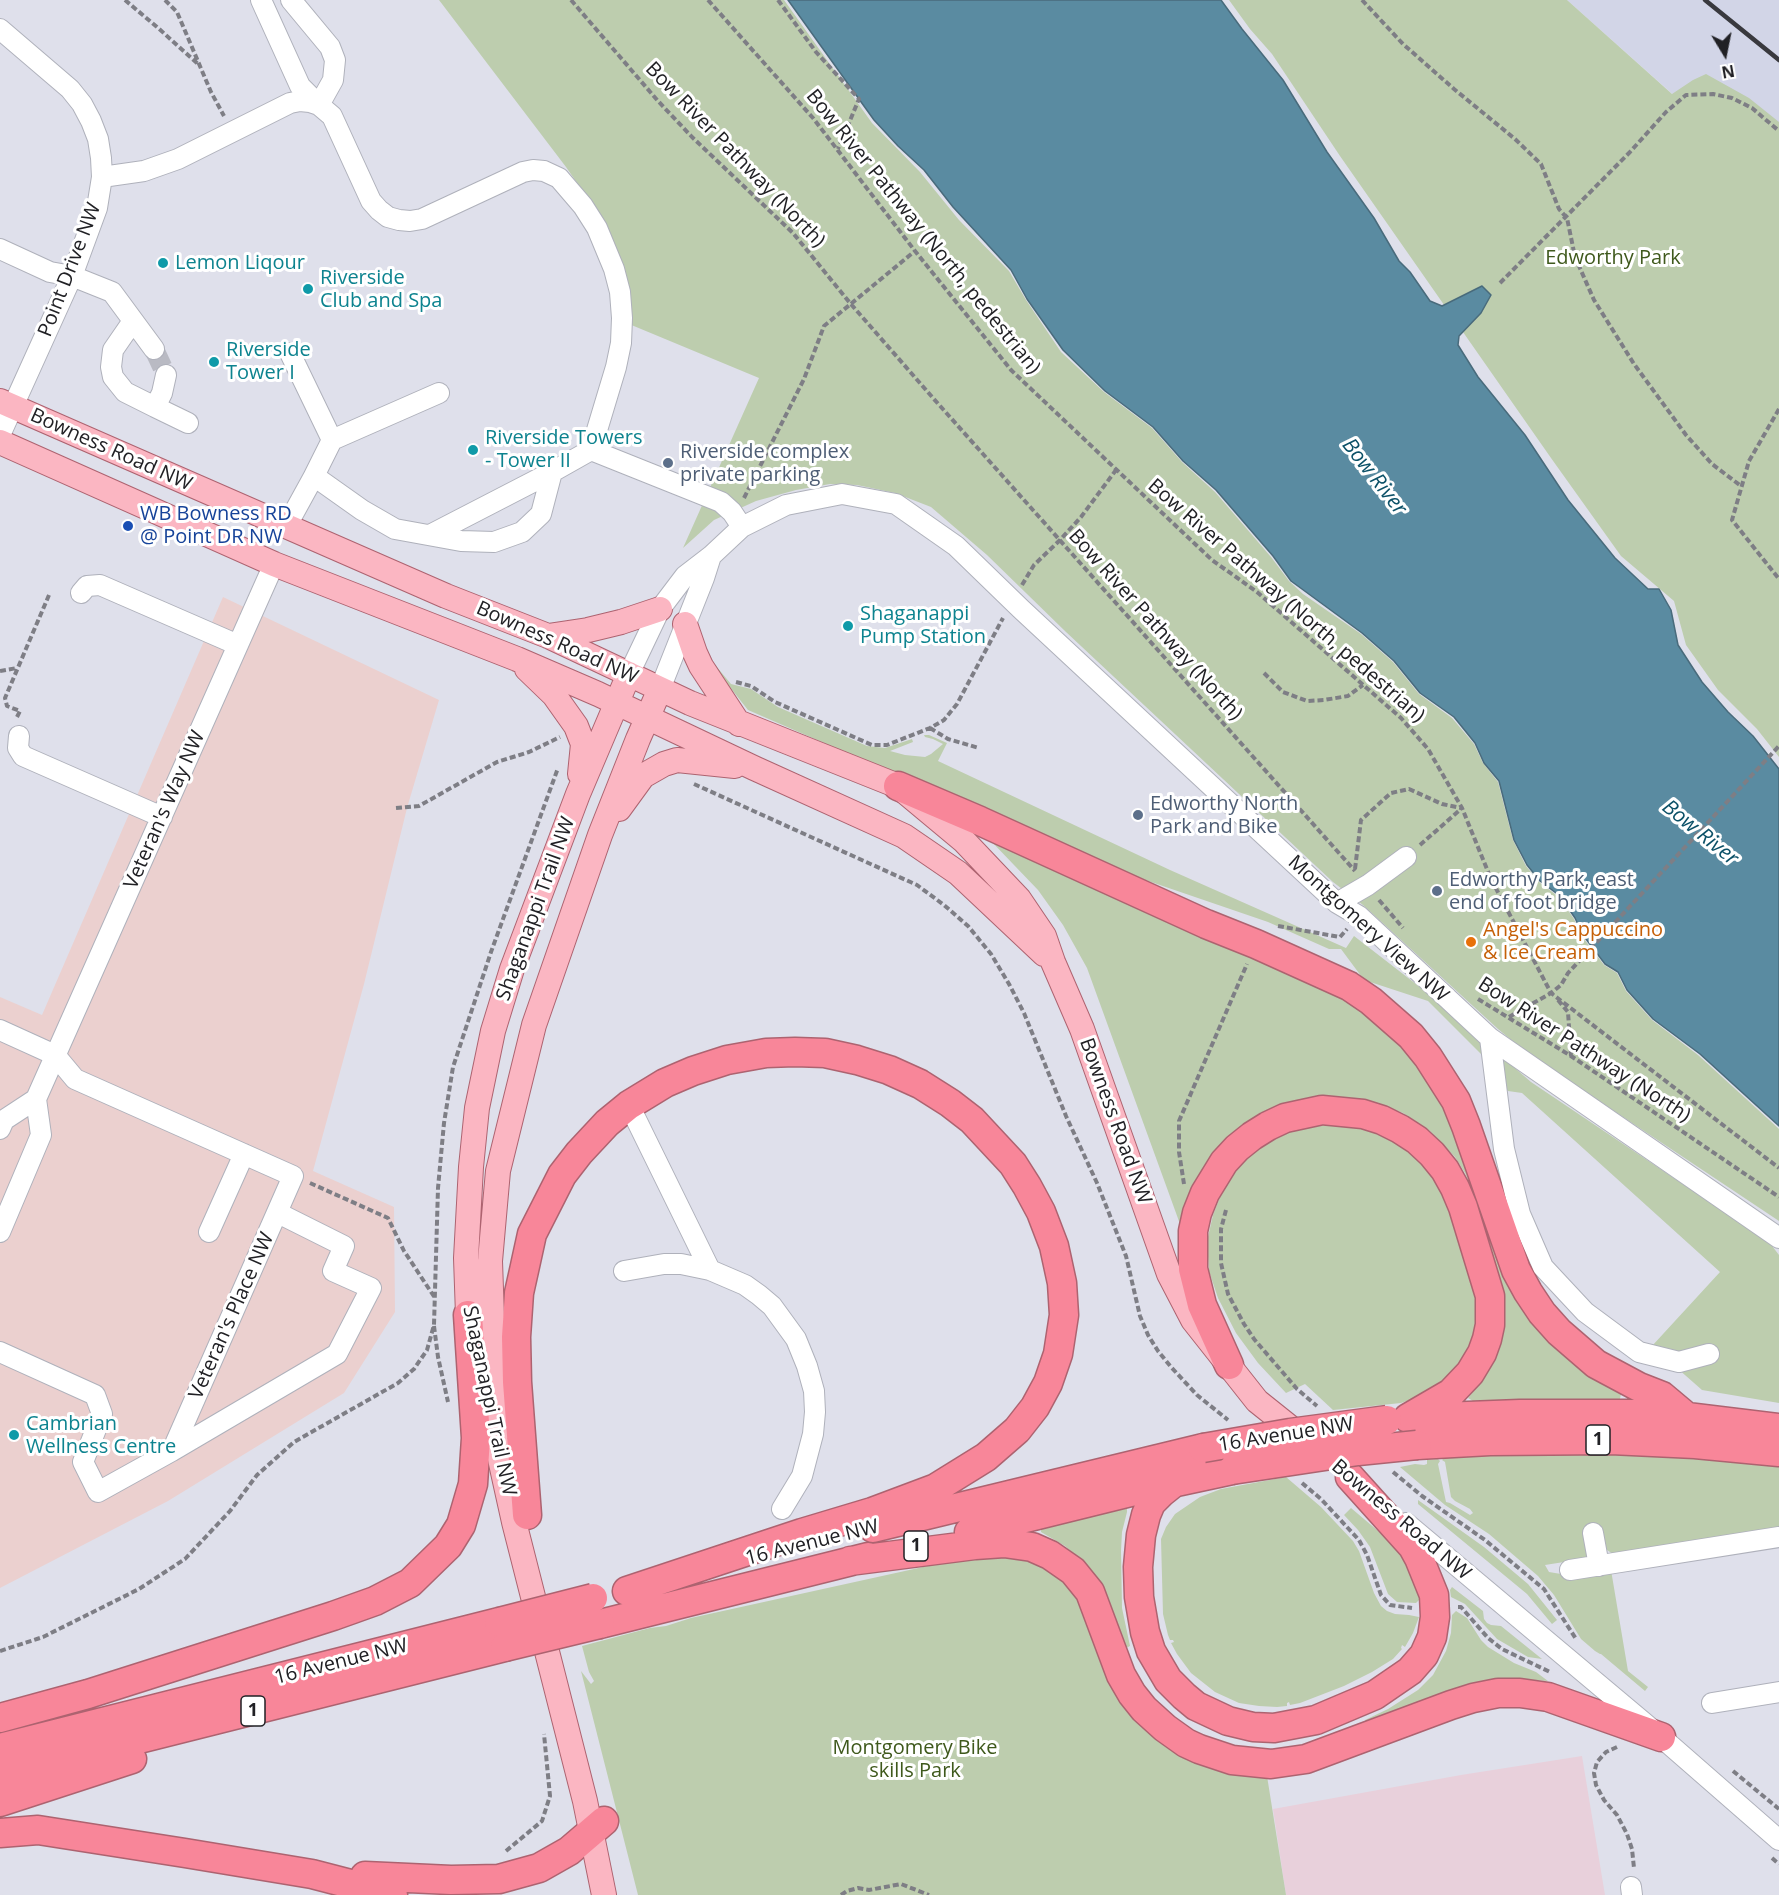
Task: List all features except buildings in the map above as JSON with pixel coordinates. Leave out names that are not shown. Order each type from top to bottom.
[{"type":"highway","points":[[898,786],[1349,986],[1371,1001],[1392,1018],[1422,1050],[1443,1078],[1456,1101],[1516,1270],[1542,1313],[1576,1349],[1596,1364],[1631,1384],[1662,1396],[1688,1417]]},
{"type":"highway","points":[[527,1515],[517,1382],[516,1337],[519,1293],[532,1233],[561,1175],[607,1123],[629,1105],[665,1083],[727,1060],[766,1053],[825,1053],[857,1060],[889,1070],[920,1084],[950,1103],[972,1120],[1013,1164],[1041,1212],[1054,1246],[1062,1283],[1064,1315],[1058,1354],[1048,1383],[1035,1407],[1017,1430],[986,1457],[959,1476],[936,1488],[872,1512],[627,1590]]},
{"type":"highway","points":[[1229,1365],[1196,1287],[1192,1250],[1197,1213],[1205,1193],[1224,1162],[1252,1136],[1285,1118],[1313,1112],[1343,1111],[1382,1120],[1400,1129],[1424,1147],[1445,1170],[1463,1207],[1490,1296],[1490,1325],[1487,1339],[1470,1373],[1451,1393],[1397,1419]]},
{"type":"highway","points":[[0,1718],[88,1694],[333,1616],[375,1601],[410,1583],[448,1546],[461,1525],[471,1494],[475,1472],[476,1438],[468,1315]]},
{"type":"highway","name":"16 Avenue NW","points":[[596,1611],[627,1590],[709,1568],[1203,1449],[1290,1432],[1397,1419],[1520,1413],[1688,1417],[1779,1428]]},
{"type":"highway","name":"16 Avenue NW","points":[[0,1748],[596,1611],[850,1562],[1176,1481],[1232,1470],[1358,1451],[1490,1441],[1621,1440],[1779,1452]]},
{"type":"highway","points":[[1176,1481],[1152,1503],[1141,1535],[1138,1567],[1139,1597],[1142,1622],[1151,1652],[1168,1680],[1196,1706],[1228,1721],[1254,1727],[1274,1728],[1316,1720],[1354,1705],[1389,1687],[1418,1663],[1432,1637],[1435,1617],[1434,1595],[1419,1558],[1413,1547],[1350,1477]]},
{"type":"highway","points":[[850,1562],[956,1547],[1004,1543],[1032,1547],[1050,1555],[1073,1571],[1090,1592],[1121,1675],[1144,1709],[1180,1739],[1199,1749],[1232,1760],[1271,1764],[1306,1759],[1450,1705],[1498,1693],[1526,1693],[1548,1697],[1661,1737]]},
{"type":"highway","name":"16 Avenue NW","points":[[0,1774],[367,1682],[502,1634]]},
{"type":"highway","points":[[0,1802],[367,1682]]},
{"type":"highway","points":[[312,1874],[452,1880],[499,1879],[539,1868],[569,1851],[598,1826]]},
{"type":"highway","points":[[0,1833],[38,1830],[312,1874],[393,1895]]},
{"type":"main road","name":"Bowness Road NW","points":[[7,404],[446,596],[548,636],[739,724],[898,786],[964,841],[1019,899],[1044,936],[1082,1029],[1169,1274],[1193,1320],[1257,1401],[1350,1477]]},
{"type":"main road","name":"Bowness Road NW","points":[[0,442],[274,564],[517,659],[598,694],[904,836],[958,873],[1053,962]]},
{"type":"main road","points":[[548,636],[588,630],[660,609]]},
{"type":"main road","points":[[685,624],[694,653],[701,666],[739,724]]},
{"type":"main road","points":[[517,659],[554,695],[576,726],[584,744],[578,794]]},
{"type":"main road","name":"Shaganappi Trail NW","points":[[621,1895],[598,1826],[514,1522],[468,1315],[466,1258],[477,1108],[493,1031],[512,969],[578,794],[629,674]]},
{"type":"main road","name":"Shaganappi Trail NW","points":[[604,1895],[598,1826],[512,1456],[492,1318],[490,1262],[498,1171],[534,1024],[600,835],[660,689]]},
{"type":"main road","points":[[600,835],[643,776],[664,764],[677,760],[754,768]]},
{"type":"street","points":[[261,0],[300,87],[337,123],[371,201],[388,217],[410,222],[422,219],[523,172],[544,171],[559,178],[583,206],[597,228],[614,269],[620,292],[621,342],[616,367],[591,450],[430,535]]},
{"type":"street","points":[[291,0],[330,47],[335,60],[333,80],[319,105]]},
{"type":"street","name":"Point Drive NW","points":[[0,29],[70,89],[82,104],[98,139],[102,177],[97,208],[72,276],[7,404],[0,435]]},
{"type":"street","points":[[102,177],[144,171],[178,159],[290,103],[300,101],[319,105]]},
{"type":"street","points":[[0,249],[50,272],[72,276],[112,292],[154,349]]},
{"type":"street","points":[[133,321],[113,350],[111,366],[113,376],[125,392],[188,423]]},
{"type":"street","points":[[290,353],[332,440]]},
{"type":"street","points":[[155,407],[162,393],[166,375]]},
{"type":"street","points":[[286,527],[332,440],[439,393]]},
{"type":"street","points":[[591,450],[721,502],[737,519]]},
{"type":"street","points":[[314,476],[362,510],[395,529],[461,541],[494,542],[522,532],[541,514],[552,472]]},
{"type":"street","name":"Montgomery View NW","points":[[629,674],[660,609],[685,576],[711,556],[737,519],[786,505],[842,494],[896,504],[956,546],[1337,903],[1359,916],[1490,1038],[1779,1238]]},
{"type":"street","name":"Montgomery View NW","points":[[660,689],[711,556]]},
{"type":"street","name":"Veteran's Way NW","points":[[55,1055],[274,564]]},
{"type":"street","points":[[81,593],[87,586],[100,585],[238,645]]},
{"type":"street","points":[[17,728],[18,748],[22,756],[162,817]]},
{"type":"street","points":[[1337,903],[1374,893],[1406,857]]},
{"type":"street","points":[[0,1030],[55,1055],[75,1079],[299,1178]]},
{"type":"street","points":[[1490,1038],[1504,1149],[1520,1214],[1544,1267],[1585,1312],[1639,1352],[1679,1362],[1709,1354]]},
{"type":"street","points":[[0,1232],[41,1135],[36,1099],[55,1055]]},
{"type":"street","points":[[0,1129],[4,1120],[36,1099]]},
{"type":"street","points":[[629,1105],[710,1270]]},
{"type":"street","points":[[209,1232],[244,1154]]},
{"type":"street","name":"Veteran's Place NW","points":[[172,1451],[278,1213],[299,1178]]},
{"type":"street","points":[[0,1352],[95,1395],[102,1414],[83,1462],[98,1492],[337,1354],[371,1288],[333,1271],[344,1246],[278,1213]]},
{"type":"street","points":[[624,1271],[664,1264],[694,1266],[710,1270],[745,1285],[772,1306],[796,1340],[807,1366],[815,1412],[813,1434],[802,1476],[782,1509]]},
{"type":"street","name":"Bowness Road NW","points":[[1350,1477],[1661,1737],[1779,1840]]},
{"type":"street","points":[[1593,1533],[1599,1566]]},
{"type":"street","points":[[1570,1570],[1779,1537]]},
{"type":"street","points":[[1712,1703],[1779,1692]]},
{"type":"path","points":[[125,0],[201,67]]},
{"type":"path","points":[[165,0],[177,12],[211,92],[232,132]]},
{"type":"path","name":"Bow River Pathway (North)","points":[[572,0],[658,102],[799,239],[850,303],[1355,870],[1411,936]]},
{"type":"path","name":"Bow River Pathway (North, pedestrian)","points":[[708,0],[813,118],[915,251],[1011,370],[1212,560],[1257,592],[1401,718],[1428,749],[1462,808],[1491,879],[1551,993],[1779,1168]]},
{"type":"path","points":[[778,0],[816,52],[859,99],[838,149]]},
{"type":"path","points":[[1362,0],[1403,44],[1515,139],[1541,165],[1559,209],[1566,218],[1575,257],[1594,300],[1634,364],[1686,435],[1712,464],[1741,486]]},
{"type":"path","points":[[1500,283],[1566,218],[1666,112],[1686,95],[1713,94],[1732,98],[1752,108],[1779,131]]},
{"type":"path","points":[[737,519],[745,497],[804,379],[821,330],[828,320],[915,251]]},
{"type":"path","points":[[1779,409],[1749,461],[1732,520],[1779,579]]},
{"type":"path","points":[[734,681],[751,686],[775,702],[872,745],[887,745],[930,728],[944,720],[957,704],[1034,565],[1081,517],[1116,470]]},
{"type":"path","points":[[17,728],[20,711],[7,706],[5,698],[49,595]]},
{"type":"path","points":[[0,672],[18,668]]},
{"type":"path","points":[[1264,673],[1283,692],[1306,701],[1348,696],[1363,685]]},
{"type":"path","points":[[930,728],[948,740],[979,748]]},
{"type":"path","points":[[396,808],[419,806],[497,762],[529,752],[566,735]]},
{"type":"path","points":[[1509,1017],[1561,985],[1568,973],[1779,747]]},
{"type":"path","points":[[686,780],[917,885],[944,904],[968,926],[990,954],[1024,1013],[1126,1256],[1140,1316],[1148,1335],[1158,1352],[1197,1395]]},
{"type":"path","points":[[1355,870],[1362,820],[1391,793],[1409,789],[1442,804],[1462,808]]},
{"type":"path","points":[[1406,857],[1462,808]]},
{"type":"path","points":[[1268,924],[1340,937],[1359,916],[1374,893]]},
{"type":"path","points":[[1183,1183],[1179,1152],[1179,1121],[1250,958]]},
{"type":"path","points":[[1551,993],[1568,1012],[1571,1056]]},
{"type":"path","name":"Bow River Pathway (North)","points":[[1474,996],[1571,1056],[1779,1197]]},
{"type":"path","points":[[299,1178],[388,1218],[405,1251],[435,1299]]},
{"type":"path","points":[[1228,1202],[1221,1228],[1221,1263],[1228,1294],[1254,1340],[1297,1389]]},
{"type":"path","points":[[1422,1496],[1485,1540],[1544,1589],[1582,1649]]},
{"type":"path","points":[[1321,1499],[1359,1540],[1385,1600],[1390,1605],[1417,1608]]},
{"type":"path","points":[[1453,1606],[1461,1607],[1488,1638],[1502,1649],[1554,1675]]},
{"type":"path","points":[[504,1853],[542,1821],[550,1796],[543,1730]]},
{"type":"path","points":[[1616,1747],[1606,1752],[1597,1762],[1594,1773],[1596,1785],[1604,1800],[1617,1815],[1628,1834],[1634,1866],[1631,1891]]},
{"type":"path","points":[[1728,1767],[1779,1809]]},
{"type":"path","points":[[841,1895],[858,1888],[869,1890],[901,1884],[929,1895]]},
{"type":"shaded area","points":[[1567,0],[1779,0],[1779,175],[1686,106]]},
{"type":"shaded area","points":[[223,597],[439,700],[407,808],[364,984],[313,1171],[394,1207],[395,1312],[344,1393],[168,1501],[0,1588],[0,997],[42,1015]]},
{"type":"shaded area","points":[[1582,1756],[1605,1895],[1286,1895],[1273,1809]]},
{"type":"green space","points":[[439,0],[784,0],[872,123],[920,172],[959,220],[1009,271],[1061,352],[1104,392],[1152,428],[1182,462],[1215,492],[1289,581],[1303,594],[1361,634],[1393,662],[1419,694],[1452,718],[1474,744],[1483,763],[1498,782],[1513,840],[1526,866],[1539,882],[1559,897],[1574,919],[1581,935],[1604,965],[1617,973],[1626,991],[1652,1020],[1698,1055],[1779,1129],[1779,1221],[1527,1053],[1498,1029],[1363,905],[1333,882],[987,555],[931,507],[895,493],[857,485],[830,484],[756,501],[714,520],[683,548],[759,378],[629,324],[600,216],[566,167]]},
{"type":"green space","name":"Edworthy Park","points":[[1229,0],[1567,0],[1672,94],[1706,74],[1749,98],[1779,122],[1779,757],[1757,729],[1718,690],[1686,645],[1674,601],[1621,556],[1340,156],[1272,54]]},
{"type":"green space","points":[[716,666],[731,684],[751,689],[778,707],[867,746],[885,748],[912,739],[913,742],[890,751],[925,757],[943,744],[924,735],[929,735],[947,743],[938,761],[1170,870],[1346,948],[1354,936],[1434,998],[1531,1082],[1769,1242],[1779,1255],[1779,1403],[1702,1390],[1652,1346],[1720,1272],[1522,1093],[1508,1091],[1486,1069],[1487,1060],[1428,1001],[1364,980],[1341,949],[1329,949],[1268,922],[1119,871],[748,710],[714,667]]},
{"type":"green space","points":[[990,840],[1335,994],[1355,1006],[1409,1053],[1438,1094],[1459,1142],[1479,1202],[1455,1157],[1430,1131],[1403,1113],[1368,1100],[1329,1097],[1302,1099],[1274,1107],[1238,1128],[1215,1152],[1180,1224],[1087,968],[1063,925],[1038,890]]},
{"type":"green space","points":[[1328,1124],[1357,1125],[1380,1132],[1412,1151],[1430,1168],[1446,1195],[1478,1299],[1476,1328],[1470,1347],[1460,1363],[1445,1380],[1423,1395],[1401,1403],[1333,1410],[1305,1384],[1286,1393],[1258,1363],[1236,1333],[1218,1298],[1209,1271],[1207,1241],[1213,1215],[1225,1184],[1241,1162],[1266,1143],[1292,1130]]},
{"type":"green space","points":[[1489,1232],[1578,1367],[1621,1394],[1620,1399],[1473,1401],[1468,1398],[1483,1379],[1501,1343],[1505,1315],[1503,1290],[1487,1233]]},
{"type":"green space","points":[[1637,1454],[1779,1466],[1779,1527],[1613,1554],[1604,1544],[1583,1559],[1545,1565],[1549,1572],[1561,1574],[1567,1580],[1611,1570],[1628,1671],[1648,1687],[1645,1691],[1581,1639],[1554,1595],[1538,1576],[1489,1534],[1445,1505],[1400,1467],[1424,1465],[1427,1464],[1427,1460],[1438,1459],[1446,1502],[1470,1515],[1473,1513],[1470,1509],[1451,1497],[1445,1462],[1442,1460],[1445,1457]]},
{"type":"green space","points":[[1286,1477],[1321,1507],[1353,1541],[1381,1606],[1395,1614],[1419,1617],[1405,1647],[1402,1645],[1402,1649],[1393,1659],[1344,1686],[1300,1703],[1290,1705],[1289,1702],[1287,1706],[1239,1703],[1215,1692],[1191,1673],[1171,1643],[1174,1642],[1168,1635],[1163,1614],[1161,1539],[1175,1514],[1200,1497],[1221,1489]]},
{"type":"green space","points":[[1418,1500],[1484,1547],[1528,1584],[1557,1620],[1552,1624],[1527,1594],[1418,1504]]},
{"type":"green space","points":[[1125,1507],[1127,1512],[1122,1532],[1121,1551],[1122,1608],[1130,1646],[1124,1649],[1087,1566],[1065,1546],[1041,1532],[1041,1529]]},
{"type":"green space","points":[[1351,1508],[1406,1557],[1420,1599],[1416,1603],[1397,1602],[1388,1594],[1370,1547],[1344,1515]]},
{"type":"green space","name":"Montgomery Bike skills Park","points":[[1025,1557],[1058,1575],[1074,1593],[1084,1613],[1107,1679],[1267,1776],[1286,1895],[638,1895],[581,1671],[591,1684],[594,1681],[589,1672],[582,1646],[691,1618],[964,1558]]},
{"type":"green space","points":[[1452,1587],[1483,1611],[1487,1623],[1501,1626],[1542,1659],[1528,1657],[1497,1639],[1465,1604],[1451,1597]]},
{"type":"green space","points":[[1456,1611],[1467,1618],[1488,1647],[1514,1663],[1536,1672],[1548,1681],[1512,1679],[1468,1684],[1365,1722],[1418,1690],[1433,1675],[1446,1651],[1451,1633],[1452,1615]]},
{"type":"water","name":"Bow River","points":[[788,0],[1221,0],[1283,80],[1327,152],[1374,218],[1399,261],[1410,272],[1430,301],[1442,306],[1482,286],[1491,295],[1481,313],[1459,336],[1458,345],[1478,377],[1525,435],[1568,500],[1615,558],[1648,589],[1659,589],[1671,610],[1678,645],[1702,682],[1753,736],[1779,769],[1779,1126],[1700,1054],[1653,1019],[1627,990],[1618,972],[1605,964],[1583,935],[1560,896],[1540,881],[1527,865],[1514,840],[1499,781],[1484,763],[1475,743],[1454,717],[1420,693],[1394,661],[1362,633],[1291,581],[1273,556],[1216,490],[1183,461],[1153,427],[1105,391],[1063,350],[1027,299],[1011,270],[953,207],[924,170],[874,120]]},
{"type":"tunnel","points":[[154,349],[166,375]]},
{"type":"railway","points":[[1705,0],[1779,60]]},
{"type":"place","name":"Lemon Liqour","points":[[163,263]]},
{"type":"place","name":"Riverside Club and Spa","points":[[308,289]]},
{"type":"place","name":"Riverside Tower I","points":[[214,362]]},
{"type":"place","name":"Riverside Towers - Tower II","points":[[473,450]]},
{"type":"place","name":"Riverside complex private parking","points":[[668,463]]},
{"type":"place","name":"WB Bowness RD @ Point DR NW","points":[[128,526]]},
{"type":"place","name":"Shaganappi Pump Station","points":[[848,626]]},
{"type":"place","name":"Edworthy North Park and Bike","points":[[1138,815]]},
{"type":"place","name":"Edworthy Park, east end of foot bridge","points":[[1437,891]]},
{"type":"place","name":"Angel's Cappuccino & Ice Cream","points":[[1471,942]]},
{"type":"place","name":"Cambrian Wellness Centre","points":[[14,1435]]}]
